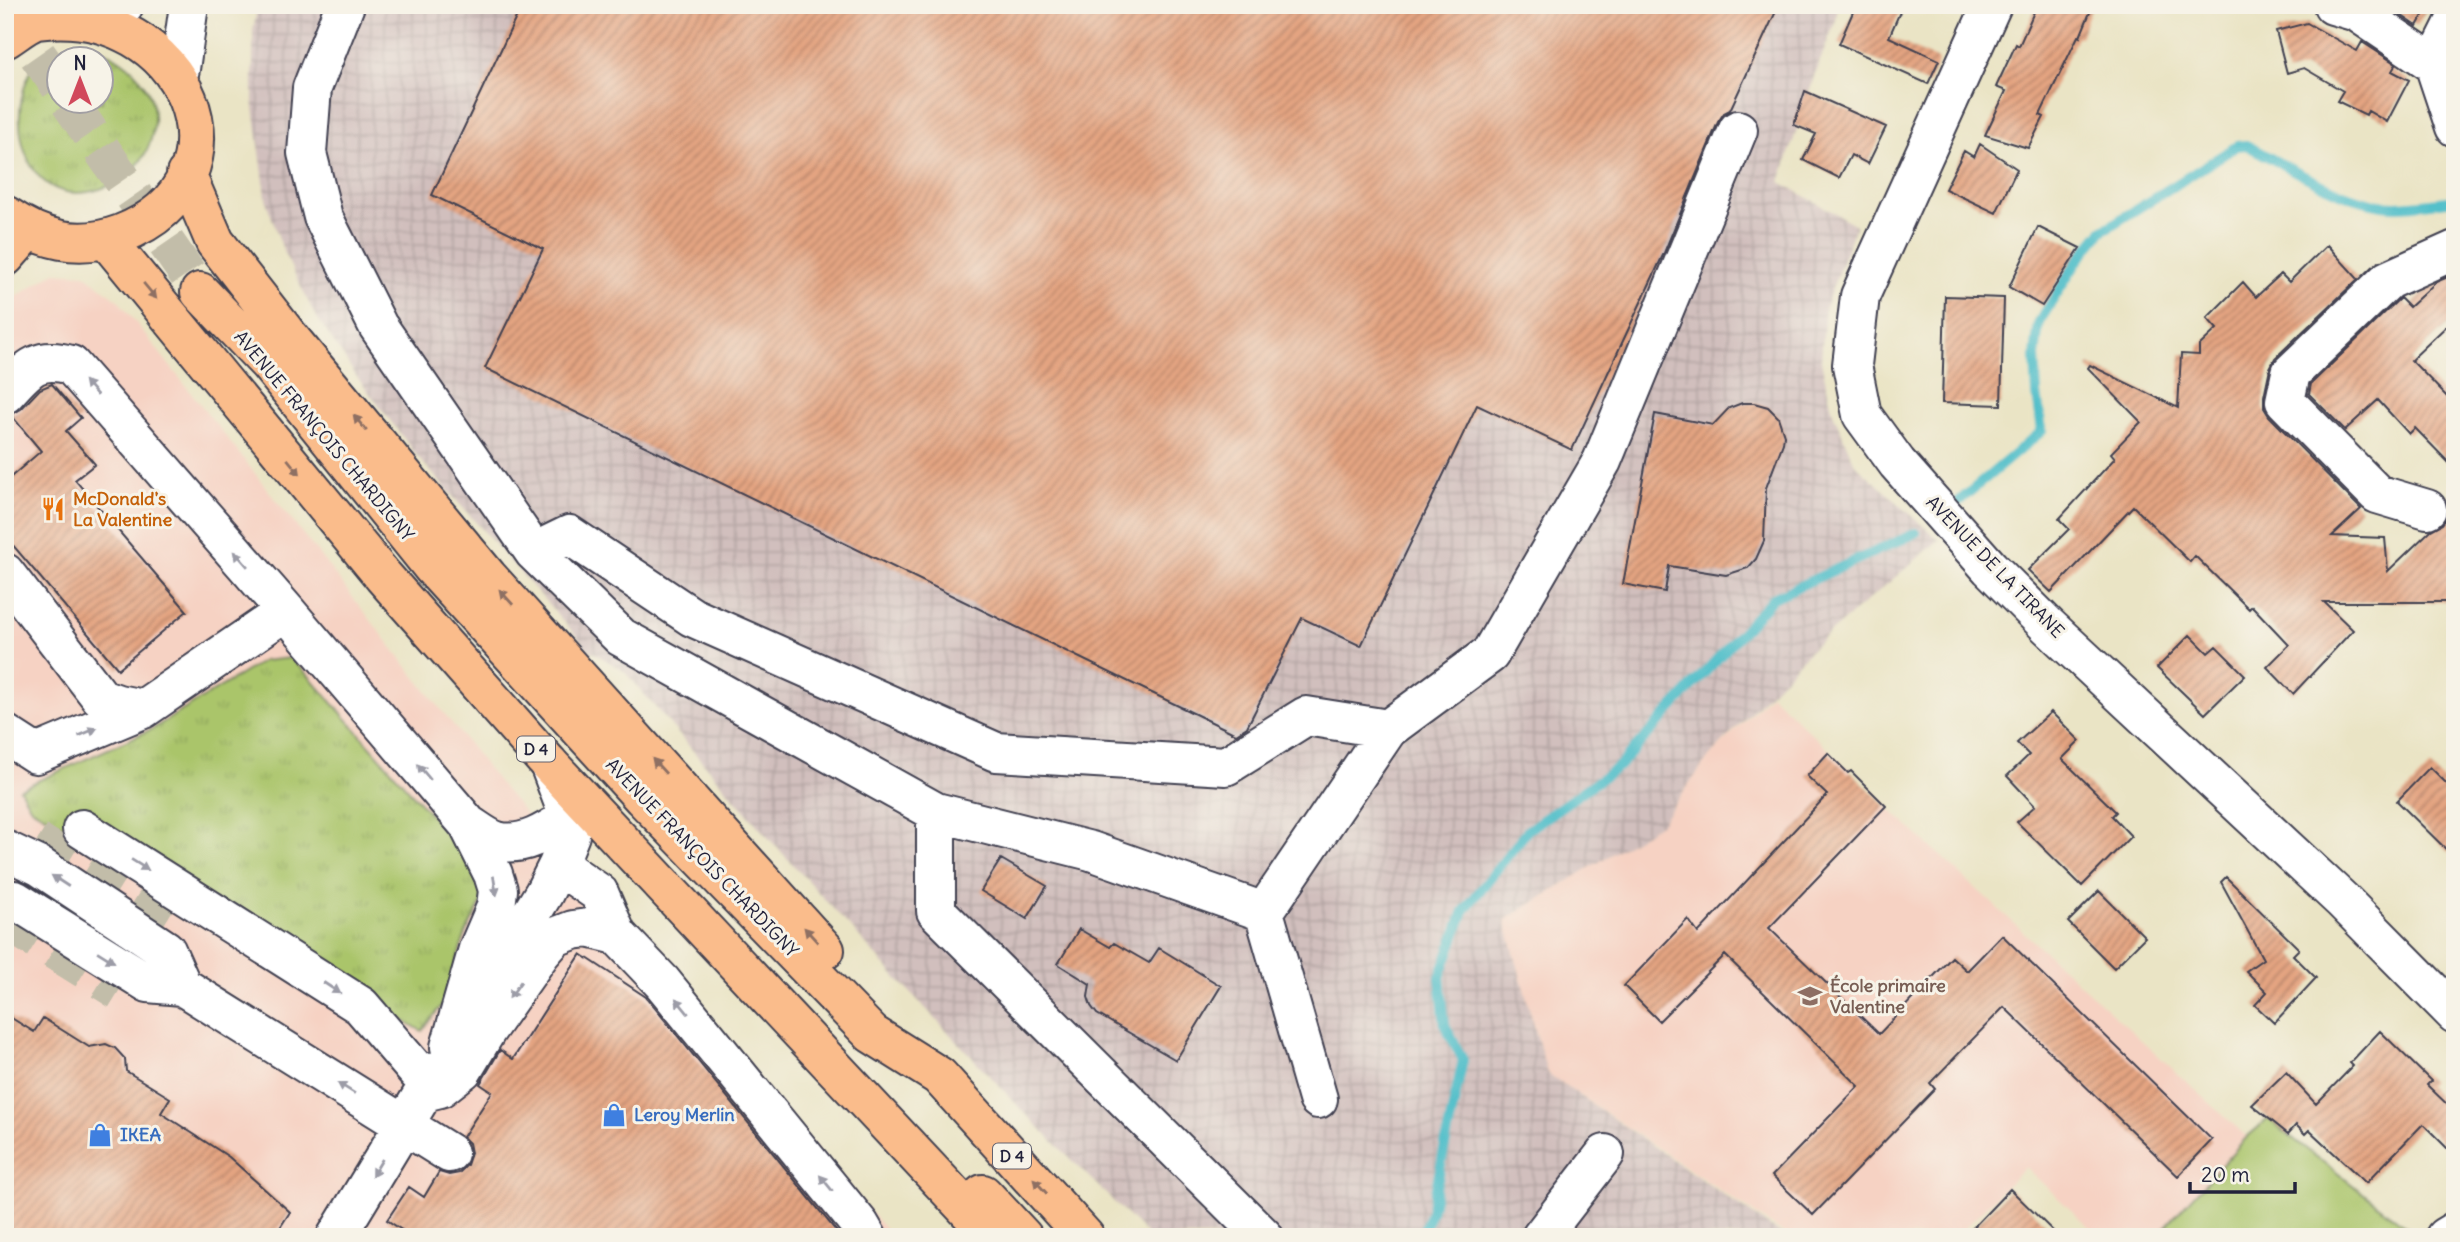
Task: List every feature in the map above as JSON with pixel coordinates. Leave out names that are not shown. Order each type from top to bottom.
[{"type":"main road","points":[[5,39],[34,20],[69,8],[93,12],[119,11],[162,46],[180,69],[193,103],[195,139],[186,174],[166,204],[139,227],[106,239],[66,242],[13,234]]},
{"type":"main road","name":"D 4","points":[[186,174],[215,242],[285,332],[488,577],[939,1076]]},
{"type":"main road","name":"D 4","points":[[106,239],[383,576],[549,764],[993,1237]]},
{"type":"main road","name":"AVENUE FRANÇOIS CHARDIGNY","points":[[1023,1237],[626,812],[417,581],[252,371],[200,292],[269,364],[433,568],[643,798],[872,1034],[939,1076],[1086,1237]]},
{"type":"street","points":[[180,69],[189,5]]},
{"type":"street","points":[[345,5],[312,88],[307,153],[323,217],[377,326],[534,552],[621,637],[936,812],[1091,851],[1265,912]]},
{"type":"street","name":"AVENUE DE LA TIRANE","points":[[1992,5],[1860,296],[1852,365],[1863,415],[1897,463],[1990,568],[2048,626],[2343,901],[2455,1014]]},
{"type":"street","points":[[2345,9],[2434,64],[2455,127]]},
{"type":"street","points":[[2434,64],[2455,22]]},
{"type":"street","points":[[1318,1099],[1265,912],[1388,729],[1490,654],[1602,461],[1738,130]]},
{"type":"street","points":[[2427,509],[2376,494],[2285,401],[2291,373],[2388,280],[2455,250]]},
{"type":"street","points":[[5,394],[29,368],[40,362],[57,361],[71,365],[468,824],[498,890],[496,907],[478,949],[450,1047]]},
{"type":"street","points":[[534,552],[569,535],[692,617],[996,752],[1226,766],[1306,716],[1388,729]]},
{"type":"street","points":[[5,573],[101,698],[144,709]]},
{"type":"street","points":[[15,751],[144,709],[286,611]]},
{"type":"street","points":[[336,1237],[544,893],[558,865],[570,835],[569,817],[549,764]]},
{"type":"street","points":[[936,812],[936,911],[1264,1237]]},
{"type":"street","points":[[468,824],[496,841],[521,842],[542,834],[569,817]]},
{"type":"street","points":[[82,829],[360,1006],[449,1153]]},
{"type":"street","points":[[16,842],[39,866],[166,950],[182,986]]},
{"type":"street","points":[[558,865],[599,893],[617,935],[662,982],[867,1237]]},
{"type":"street","points":[[5,900],[15,900],[148,983],[182,986],[418,1100]]},
{"type":"street","points":[[418,1100],[440,1088],[463,1070],[525,975],[555,937],[588,928],[617,935]]},
{"type":"street","points":[[1541,1237],[1605,1154]]},
{"type":"street","points":[[2445,1237],[2455,1231]]},
{"type":"shaded area","points":[[258,5],[1838,5],[1836,20],[1814,76],[1780,182],[1856,225],[1825,307],[1821,361],[1833,413],[1855,464],[1939,540],[1814,646],[1709,757],[1660,824],[1505,920],[1547,1073],[1785,1237],[1149,1237],[1025,1113],[893,974],[764,833],[624,671],[588,649],[418,457],[357,377],[314,313],[284,253],[267,204],[253,100],[253,30]]},
{"type":"shaded area","points":[[55,272],[85,274],[118,300],[500,784],[892,1237],[5,1237],[5,311],[16,297]]},
{"type":"shaded area","name":"École primaire Valentine","points":[[1771,694],[1886,806],[2247,1137],[2156,1237],[2137,1237],[2132,1231],[2127,1237],[2100,1237],[2025,1167],[1956,1237],[1789,1237],[1547,1073],[1505,920],[1660,824],[1709,757]]},
{"type":"green space","points":[[46,54],[46,116],[116,116],[116,58],[134,71],[151,99],[154,114],[153,132],[139,163],[115,183],[100,189],[71,193],[48,184],[32,167],[23,144],[20,118],[23,92],[32,69]]},
{"type":"green space","points":[[290,658],[308,675],[481,872],[487,892],[466,933],[442,1005],[422,1031],[31,808],[20,789],[152,729],[263,661]]},
{"type":"green space","points":[[2268,1119],[2413,1232],[2404,1237],[2156,1237],[2247,1137]]},
{"type":"building","points":[[522,5],[1779,5],[1730,110],[1724,113],[1718,122],[1664,253],[1572,450],[1477,405],[1361,646],[1302,618],[1247,727],[1236,734],[485,368],[543,249],[432,195]]},
{"type":"building","points":[[1856,5],[1903,5],[1889,37],[1939,60],[1928,84],[1839,44]]},
{"type":"building","points":[[2037,5],[2093,5],[2080,37],[2078,36],[2040,115],[2044,117],[2028,148],[1985,135],[2006,91],[1996,87],[2016,44],[2019,46]]},
{"type":"building","points":[[2386,5],[2429,5],[2417,26]]},
{"type":"building","points":[[2307,23],[2357,51],[2362,42],[2396,64],[2392,71],[2409,80],[2387,122],[2368,111],[2366,115],[2337,101],[2343,91],[2304,68],[2287,73],[2276,31]]},
{"type":"building","points":[[1805,91],[1886,127],[1868,164],[1851,155],[1839,178],[1803,160],[1816,134],[1794,125]]},
{"type":"building","points":[[1980,144],[2017,169],[1996,213],[1945,189],[1964,151],[1974,157]]},
{"type":"building","points":[[2038,227],[2080,248],[2042,306],[2009,287]]},
{"type":"building","points":[[2327,245],[2358,279],[2275,358],[2270,368],[2264,408],[2361,509],[2332,536],[2385,538],[2388,571],[2431,530],[2442,524],[2455,507],[2455,602],[2324,602],[2353,630],[2293,694],[2267,667],[2289,645],[2252,606],[2249,609],[2195,556],[2190,562],[2133,506],[2051,592],[2028,570],[2069,529],[2059,519],[2115,458],[2111,453],[2141,422],[2088,368],[2090,365],[2178,408],[2181,354],[2199,355],[2199,346],[2217,329],[2207,318],[2243,282],[2256,297],[2281,274],[2289,282]]},
{"type":"building","points":[[2455,274],[2455,318],[2411,360],[2455,405],[2455,469],[2415,428],[2409,434],[2378,400],[2345,430],[2309,394],[2311,384],[2400,298],[2409,307],[2436,282]]},
{"type":"building","points":[[1945,296],[2004,298],[2001,405],[1942,403]]},
{"type":"building","name":"McDonald's La Valentine","points":[[52,384],[81,418],[66,431],[95,464],[75,480],[187,611],[118,669],[5,536],[5,482],[41,451],[11,415],[21,409],[40,389]]},
{"type":"building","points":[[1742,403],[1768,407],[1778,417],[1784,435],[1766,488],[1764,541],[1756,559],[1748,568],[1726,575],[1669,566],[1665,592],[1623,584],[1655,414],[1713,425],[1729,408]]},
{"type":"building","points":[[2190,635],[2208,653],[2216,646],[2245,675],[2205,714],[2157,668]]},
{"type":"building","points":[[2051,712],[2080,741],[2062,759],[2116,812],[2112,816],[2131,836],[2082,886],[2017,822],[2035,806],[2007,776],[2029,755],[2017,743]]},
{"type":"building","points":[[1828,753],[1848,773],[1851,771],[1886,806],[1769,928],[1879,1034],[1952,957],[1967,971],[2002,935],[2212,1140],[2178,1176],[2004,1007],[1930,1083],[1935,1089],[1813,1215],[1772,1176],[1859,1086],[1725,955],[1659,1021],[1624,986],[1688,919],[1698,933],[1827,795],[1807,776]]},
{"type":"building","points":[[2430,767],[2455,792],[2455,858],[2397,801]]},
{"type":"building","points":[[1001,859],[1047,886],[1027,919],[981,891]]},
{"type":"building","points":[[2226,877],[2299,949],[2293,955],[2316,978],[2274,1023],[2255,1005],[2267,992],[2246,971],[2263,959],[2221,882]]},
{"type":"building","points":[[2099,891],[2145,937],[2114,968],[2068,922]]},
{"type":"building","points":[[1079,929],[1110,947],[1114,943],[1149,963],[1159,948],[1221,986],[1176,1060],[1097,1014],[1088,997],[1090,984],[1058,964]]},
{"type":"building","name":"Leroy Merlin","points":[[581,954],[646,997],[841,1237],[412,1237],[387,1220],[409,1187],[424,1197],[439,1172],[449,1175],[459,1173],[467,1165],[471,1153],[469,1143],[463,1137],[492,1092],[480,1084],[500,1050],[513,1059]]},
{"type":"building","name":"IKEA","points":[[5,1014],[34,1032],[43,1018],[89,1047],[106,1044],[115,1048],[125,1059],[126,1071],[170,1098],[161,1113],[229,1157],[290,1212],[274,1237],[5,1237]]},
{"type":"building","points":[[2380,1031],[2431,1081],[2427,1085],[2455,1112],[2455,1156],[2423,1124],[2366,1183],[2309,1130],[2305,1134],[2296,1125],[2288,1134],[2252,1105],[2286,1072],[2316,1104],[2353,1066],[2350,1063]]},
{"type":"building","points":[[2010,1189],[2059,1237],[1964,1237]]},
{"type":"waterway","points":[[1959,501],[2042,431],[2035,356],[2039,322],[2079,259],[2102,231],[2237,146],[2246,145],[2338,192],[2377,204],[2403,206],[2455,200]]},
{"type":"waterway","points":[[1421,1237],[1431,1212],[1463,1060],[1445,1025],[1440,977],[1464,911],[1528,830],[1619,766],[1773,598],[1916,533]]},
{"type":"tunnel","points":[[5,8],[46,67]]},
{"type":"tunnel","points":[[79,116],[200,292]]},
{"type":"tunnel","points":[[37,841],[168,922]]},
{"type":"tunnel","points":[[5,920],[119,991]]},
{"type":"place","name":"McDonald's La Valentine","points":[[53,509]]},
{"type":"place","name":"École primaire Valentine","points":[[1810,996]]},
{"type":"place","name":"Leroy Merlin","points":[[614,1115]]},
{"type":"place","name":"IKEA","points":[[100,1135]]}]
